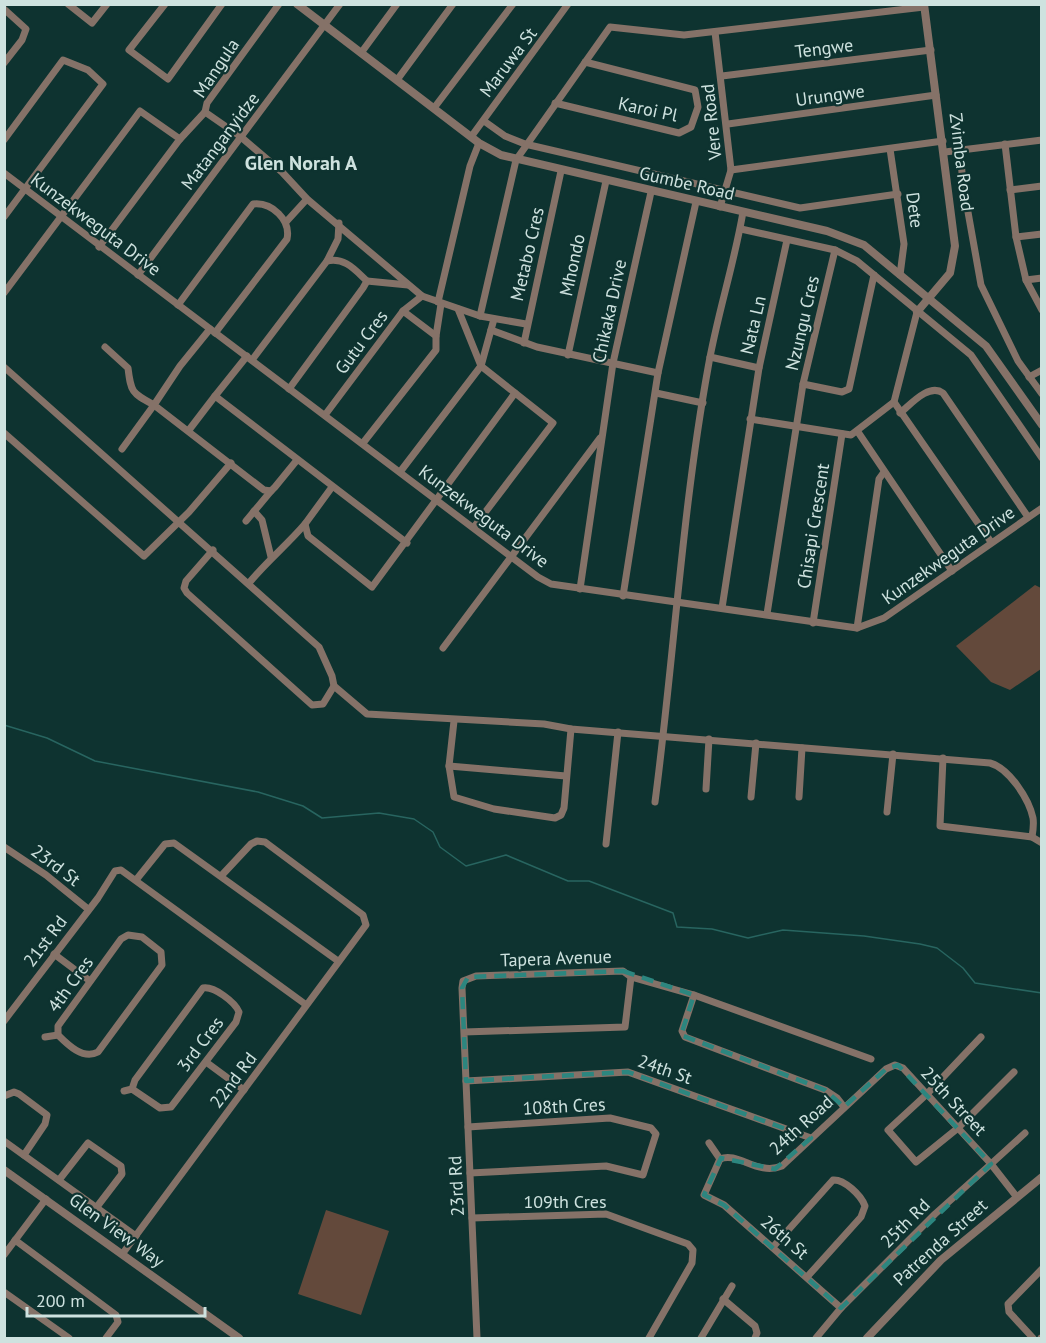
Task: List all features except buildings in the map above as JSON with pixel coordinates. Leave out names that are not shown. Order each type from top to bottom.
[{"type":"street","points":[[68,4],[92,23],[106,4]]},
{"type":"street","points":[[165,4],[129,50],[168,79],[222,4]]},
{"type":"street","name":"Mangula","points":[[279,4],[207,104],[205,112],[241,137],[282,172],[307,199],[339,223],[422,296],[480,316],[526,324]]},
{"type":"street","name":"Gumbe Road","points":[[297,4],[479,143],[516,160],[849,237],[864,245],[986,346],[1041,425]]},
{"type":"street","name":"Matanganyidze","points":[[138,275],[340,4]]},
{"type":"street","points":[[361,53],[397,4]]},
{"type":"street","points":[[397,80],[453,4]]},
{"type":"street","name":"Maruwa St","points":[[434,108],[513,4]]},
{"type":"street","name":"Maruwa St","points":[[471,137],[568,4]]},
{"type":"street","points":[[480,316],[516,160],[607,29],[616,26],[684,35],[924,6]]},
{"type":"street","name":"Zvimba Road","points":[[917,312],[950,273],[955,255],[945,152],[924,6]]},
{"type":"street","points":[[4,9],[26,28],[22,40],[4,63]]},
{"type":"street","name":"Vere Road","points":[[716,32],[728,124],[731,170],[720,207]]},
{"type":"street","name":"Tengwe","points":[[722,76],[931,50]]},
{"type":"street","points":[[4,140],[63,60],[88,70],[103,84],[4,217]]},
{"type":"street","name":"Karoi Pl","points":[[555,103],[679,133],[691,127],[698,107],[695,90],[585,62]]},
{"type":"street","name":"Urungwe","points":[[728,124],[936,95]]},
{"type":"street","points":[[4,293],[140,111],[180,139]]},
{"type":"street","points":[[99,247],[180,139],[205,112]]},
{"type":"street","points":[[484,121],[506,136],[525,144],[800,208],[898,194]]},
{"type":"street","points":[[945,152],[1041,140]]},
{"type":"street","points":[[731,170],[943,141]]},
{"type":"street","points":[[363,443],[436,350],[439,303],[470,166],[479,143]]},
{"type":"street","points":[[1005,144],[1016,237],[1026,280],[1041,310]]},
{"type":"street","name":"Dete","points":[[890,149],[904,244],[900,275]]},
{"type":"street","points":[[960,150],[963,184],[981,285],[997,321],[1041,394]]},
{"type":"street","name":"Metabo Cres","points":[[524,343],[526,324],[561,171]]},
{"type":"street","name":"Kunzekweguta Drive","points":[[4,173],[99,247],[551,584],[857,628],[884,618],[1041,508]]},
{"type":"street","name":"Mhondo","points":[[568,355],[606,182]]},
{"type":"street","points":[[1010,190],[1041,186]]},
{"type":"street","name":"Chikaka Drive","points":[[580,589],[600,438],[613,363],[651,192]]},
{"type":"street","points":[[286,222],[307,199]]},
{"type":"street","points":[[623,596],[658,373],[696,202]]},
{"type":"street","points":[[122,449],[180,366],[212,331],[287,239],[286,222],[267,205],[253,204],[178,305]]},
{"type":"street","points":[[655,802],[664,735],[676,603],[710,357],[744,212]]},
{"type":"street","points":[[189,430],[327,261],[338,239],[339,223]]},
{"type":"street","points":[[741,229],[845,253],[874,275],[971,355],[1041,458]]},
{"type":"street","points":[[1016,237],[1041,234]]},
{"type":"street","name":"Nata Ln","points":[[710,357],[759,368],[788,240]]},
{"type":"street","name":"Nzungu Cres","points":[[835,250],[803,384],[843,392],[849,389],[874,275]]},
{"type":"street","points":[[327,261],[341,260],[367,281],[408,285]]},
{"type":"street","points":[[1026,280],[1041,278]]},
{"type":"street","points":[[289,389],[367,281]]},
{"type":"street","points":[[403,311],[422,296]]},
{"type":"street","points":[[458,309],[481,366],[553,423],[474,527]]},
{"type":"street","name":"Gutu Cres","points":[[325,415],[403,311],[436,336]]},
{"type":"street","points":[[750,419],[842,434],[851,435],[858,432],[894,402],[917,312]]},
{"type":"street","points":[[400,472],[481,366],[494,319]]},
{"type":"street","points":[[491,330],[524,343],[568,355],[658,373]]},
{"type":"street","points":[[105,347],[128,368],[131,389],[136,396],[154,405],[189,430],[264,490],[271,491]]},
{"type":"street","points":[[4,367],[213,550],[319,647],[334,686],[366,714],[454,721],[544,724],[571,729],[990,763],[1003,768],[1030,808],[1034,822],[1032,837]]},
{"type":"street","points":[[722,608],[759,368]]},
{"type":"street","points":[[1029,377],[1041,370]]},
{"type":"street","points":[[767,614],[803,384]]},
{"type":"street","points":[[900,413],[931,390],[943,393],[1028,517]]},
{"type":"street","points":[[305,524],[308,536],[372,587],[439,500],[515,393]]},
{"type":"street","points":[[656,393],[703,404]]},
{"type":"street","points":[[215,396],[406,543]]},
{"type":"street","points":[[894,402],[991,542]]},
{"type":"street","points":[[858,432],[952,571]]},
{"type":"street","points":[[4,433],[144,556],[180,522],[231,463]]},
{"type":"street","name":"Chisapi Crescent","points":[[813,623],[842,434]]},
{"type":"street","name":"Chikaka Drive","points":[[443,648],[600,438]]},
{"type":"street","points":[[246,521],[297,460]]},
{"type":"street","points":[[857,628],[879,479],[884,472]]},
{"type":"street","points":[[249,583],[271,557],[281,553],[332,487]]},
{"type":"street","points":[[254,511],[262,520],[271,557]]},
{"type":"street","points":[[213,550],[186,581],[184,588],[187,593],[312,705],[323,704],[334,686]]},
{"type":"street","points":[[454,721],[449,766],[454,796],[460,800],[494,809],[555,818],[564,808],[571,729]]},
{"type":"street","points":[[606,844],[618,732]]},
{"type":"street","points":[[706,789],[709,739]]},
{"type":"street","points":[[751,797],[756,743]]},
{"type":"street","points":[[799,797],[802,748]]},
{"type":"street","points":[[887,812],[893,754]]},
{"type":"street","points":[[943,758],[940,826],[1032,837],[1041,843]]},
{"type":"street","points":[[449,766],[566,776]]},
{"type":"street","name":"22nd Rd","points":[[123,1253],[366,924],[363,915],[265,842],[256,841],[251,844],[222,875]]},
{"type":"street","points":[[305,1004],[136,880],[169,842],[222,875],[338,961]]},
{"type":"street","name":"23rd St","points":[[4,847],[46,875],[88,909]]},
{"type":"street","name":"21st Rd","points":[[4,1021],[115,871],[121,870],[136,880]]},
{"type":"street","name":"4th Cres","points":[[128,935],[142,937],[163,957],[160,968],[98,1052],[92,1055],[82,1054],[58,1035],[58,1026],[121,939],[128,935]]},
{"type":"street","points":[[54,954],[90,981]]},
{"type":"street","name":"Tapera Avenue","points":[[622,971],[631,977],[625,1027],[464,1032],[462,988],[463,981],[468,977],[622,971]]},
{"type":"street","points":[[631,977],[694,995],[871,1059]]},
{"type":"street","name":"3rd Cres","points":[[207,987],[236,1006],[239,1012],[236,1022],[166,1109],[160,1108],[132,1089],[135,1080],[201,990],[207,987]]},
{"type":"street","points":[[694,995],[682,1031],[685,1037],[825,1090],[837,1098],[844,1107]]},
{"type":"street","name":"23rd Rd","points":[[464,1032],[477,1338]]},
{"type":"street","points":[[45,1037],[58,1035]]},
{"type":"street","points":[[981,1037],[927,1094],[888,1130],[916,1162],[958,1128],[1014,1072]]},
{"type":"street","points":[[206,1062],[244,1090]]},
{"type":"street","name":"24th Road","points":[[720,1159],[726,1157],[756,1168],[775,1169],[782,1166],[891,1065]]},
{"type":"street","name":"25th Street","points":[[891,1065],[903,1068],[992,1164]]},
{"type":"street","name":"24th St","points":[[466,1081],[628,1071],[811,1138]]},
{"type":"street","points":[[124,1091],[132,1089]]},
{"type":"street","points":[[4,1096],[14,1092],[19,1094],[47,1115],[45,1124],[24,1155]]},
{"type":"street","name":"108th Cres","points":[[468,1127],[610,1118],[651,1128],[656,1134],[643,1175],[606,1166],[470,1173]]},
{"type":"street","name":"25th Rd","points":[[820,1337],[841,1308],[934,1214],[1024,1133]]},
{"type":"street","points":[[4,1141],[136,1236]]},
{"type":"street","points":[[59,1180],[88,1143],[121,1166],[122,1174],[96,1208]]},
{"type":"street","points":[[709,1143],[720,1159]]},
{"type":"street","name":"26th St","points":[[720,1159],[705,1195],[719,1200],[841,1308]]},
{"type":"street","points":[[992,1164],[1016,1196]]},
{"type":"street","name":"Glen View Way","points":[[5,1172],[123,1253],[239,1338]]},
{"type":"street","name":"Patrenda Street","points":[[867,1338],[940,1260],[1041,1178]]},
{"type":"street","points":[[773,1247],[833,1180],[841,1181],[861,1198],[865,1206],[861,1216],[807,1277]]},
{"type":"street","points":[[4,1255],[46,1199]]},
{"type":"street","name":"109th Cres","points":[[472,1218],[606,1214],[688,1244],[693,1250],[692,1263],[648,1338]]},
{"type":"street","points":[[15,1240],[116,1315],[118,1322],[106,1338]]},
{"type":"street","points":[[1033,1338],[1009,1312],[1008,1304],[1041,1269]]},
{"type":"street","points":[[701,1338],[732,1286]]},
{"type":"street","points":[[4,1292],[69,1338]]},
{"type":"street","points":[[723,1299],[755,1326],[757,1333],[755,1338]]},
{"type":"highlighted area","points":[[623,971],[694,995],[681,1035],[825,1090],[844,1107],[886,1069],[898,1065],[991,1164],[841,1308],[724,1205],[704,1195],[721,1158],[775,1169],[811,1138],[628,1072],[466,1081],[462,988],[468,977]]},
{"type":"shaded area","points":[[1035,585],[1041,588],[1041,669],[1010,690],[991,682],[956,646]]},
{"type":"shaded area","points":[[326,1210],[389,1231],[361,1315],[298,1294]]},
{"type":"waterway","points":[[4,725],[47,738],[95,761],[258,792],[303,806],[322,818],[379,813],[414,819],[433,832],[440,847],[466,866],[506,855],[568,881],[589,881],[673,913],[677,927],[712,929],[748,938],[783,930],[864,936],[920,944],[937,948],[963,968],[975,983],[1042,993]]},
{"type":"district","name":"Glen Norah A","points":[[301,163]]}]
